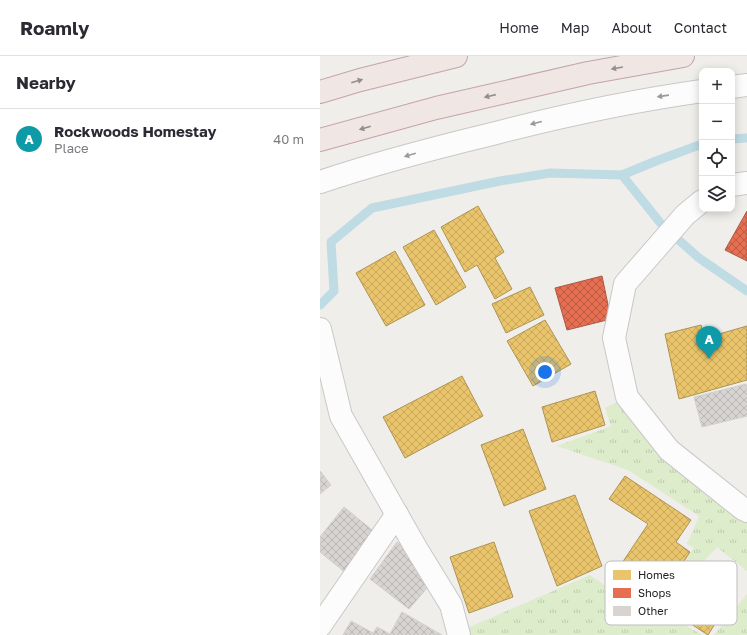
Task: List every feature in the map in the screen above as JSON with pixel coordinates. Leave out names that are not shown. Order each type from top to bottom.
[{"type":"highway","points":[[320,92],[360,80],[456,56]]},
{"type":"highway","points":[[320,140],[436,108],[588,73],[683,56]]},
{"type":"street","points":[[735,87],[747,85]]},
{"type":"street","points":[[320,182],[352,171],[446,145],[554,118],[658,97],[699,91]]},
{"type":"street","points":[[735,185],[747,183]]},
{"type":"street","points":[[699,203],[685,215],[625,284],[614,338],[628,397],[669,450],[742,509],[747,511]]},
{"type":"street","points":[[320,330],[341,416],[396,514],[451,605],[459,635]]},
{"type":"street","points":[[320,626],[396,514]]},
{"type":"green space","points":[[621,400],[738,518],[747,522],[747,571],[737,563],[737,561],[734,561],[717,547],[704,561],[687,561],[686,560],[694,548],[687,544],[699,516],[628,470],[557,446],[611,426],[605,408]]},
{"type":"green space","points":[[590,575],[605,585],[605,625],[685,625],[702,635],[467,635],[465,629]]},
{"type":"green space","points":[[747,594],[747,635],[714,635],[722,625],[737,625],[737,606]]},
{"type":"building: Homes","points":[[478,206],[504,252],[495,258],[512,289],[495,299],[477,265],[465,272],[441,227]]},
{"type":"building: Homes","points":[[434,230],[466,287],[436,305],[403,247]]},
{"type":"building: Homes","points":[[395,251],[425,305],[386,326],[356,273]]},
{"type":"building: Homes","points":[[530,287],[544,315],[506,333],[492,304]]},
{"type":"building: Homes","points":[[545,320],[571,364],[533,386],[507,341]]},
{"type":"building: Homes","points":[[701,325],[705,338],[747,326],[747,380],[679,399],[665,334]]},
{"type":"building: Homes","points":[[462,376],[483,416],[405,458],[383,417]]},
{"type":"building: Homes","points":[[595,391],[605,425],[552,442],[542,407]]},
{"type":"building: Homes","points":[[523,429],[546,489],[504,506],[481,445]]},
{"type":"building: Homes","points":[[625,476],[691,520],[676,542],[690,552],[684,561],[623,561],[648,524],[609,499]]},
{"type":"building: Homes","points":[[575,495],[602,566],[557,586],[529,511]]},
{"type":"building: Homes","points":[[494,542],[513,597],[469,613],[450,557]]},
{"type":"building: Homes","points":[[693,625],[714,625],[708,635]]},
{"type":"building: Shops","points":[[747,211],[747,261],[725,250]]},
{"type":"building: Shops","points":[[602,276],[611,319],[567,330],[555,288]]},
{"type":"building: Other","points":[[746,384],[747,416],[702,427],[694,397]]},
{"type":"building: Other","points":[[320,471],[331,485],[320,494]]},
{"type":"building: Other","points":[[344,507],[377,534],[346,573],[320,552],[320,537]]},
{"type":"building: Other","points":[[397,542],[413,555],[427,588],[409,609],[370,579]]},
{"type":"building: Other","points":[[402,612],[442,635],[343,635],[351,621],[373,633],[377,627],[390,634]]},
{"type":"waterway","points":[[735,139],[747,138]]},
{"type":"waterway","points":[[622,175],[699,145]]},
{"type":"waterway","points":[[320,305],[334,291],[331,242],[372,208],[500,181],[550,173],[622,175],[662,225],[699,258],[747,291]]},
{"type":"place","name":"Rockwoods Homestay","points":[[709,359]]}]
